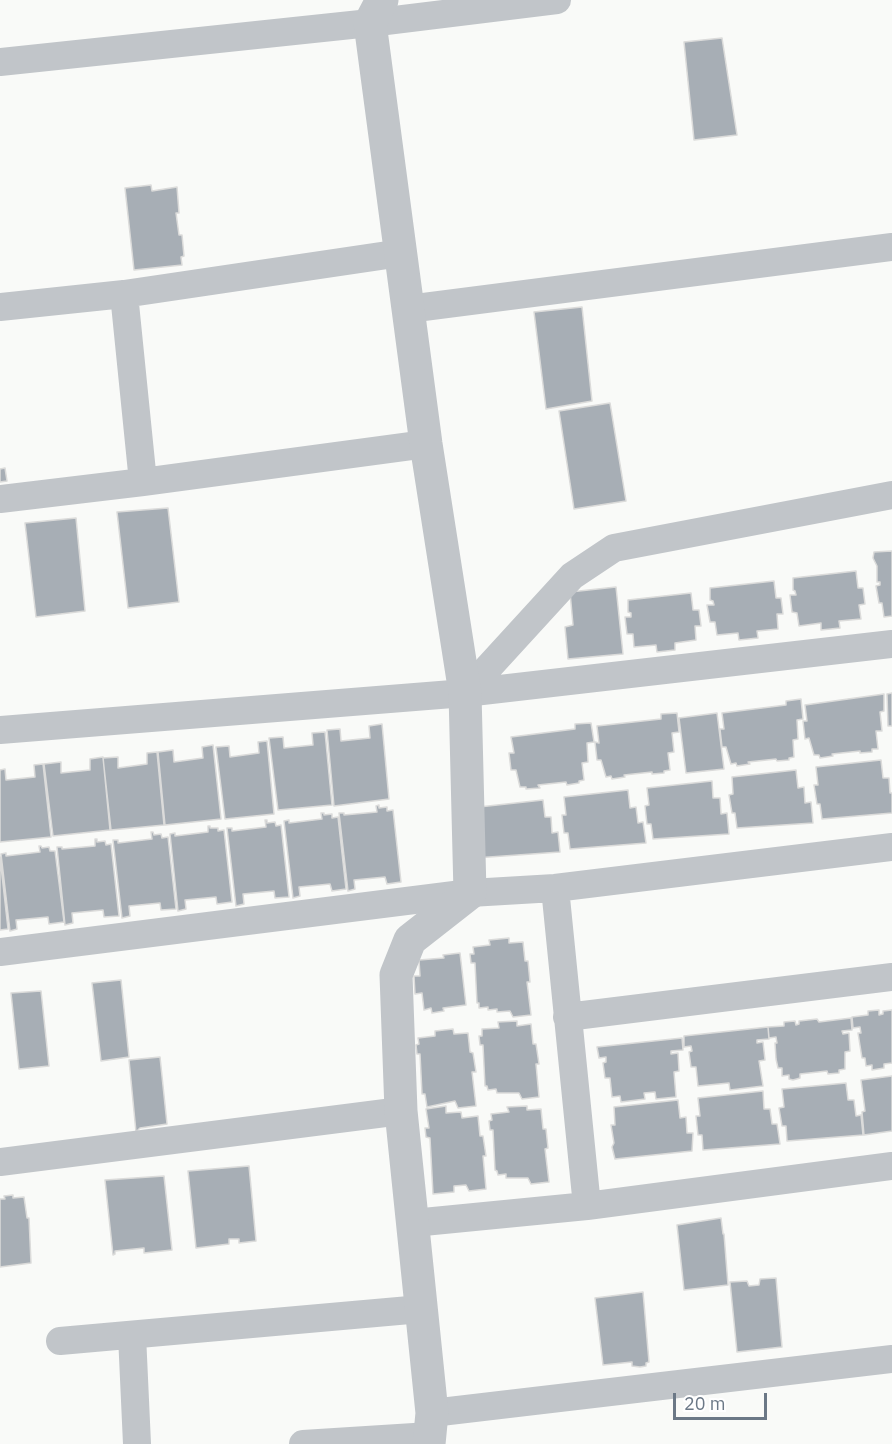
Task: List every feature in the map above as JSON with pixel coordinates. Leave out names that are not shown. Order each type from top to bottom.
[{"type":"street","points":[[0,62],[376,12],[557,0]]},
{"type":"street","points":[[376,12],[408,309],[426,444],[465,693],[470,893]]},
{"type":"street","points":[[408,309],[892,247]]},
{"type":"street","points":[[0,307],[124,294],[401,253]]},
{"type":"street","points":[[124,294],[143,482]]},
{"type":"street","points":[[0,499],[426,444]]},
{"type":"street","points":[[465,693],[572,576],[614,549],[892,495]]},
{"type":"street","points":[[0,730],[465,693],[892,644]]},
{"type":"street","points":[[0,952],[470,893],[555,888],[892,847]]},
{"type":"street","points":[[555,888],[587,1206]]},
{"type":"street","points":[[431,1431],[422,1309],[401,1111],[396,975],[410,940],[470,893]]},
{"type":"street","points":[[567,1017],[892,977]]},
{"type":"street","points":[[0,1162],[401,1111]]},
{"type":"street","points":[[412,1223],[587,1206],[892,1166]]},
{"type":"street","points":[[60,1341],[422,1309]]},
{"type":"street","points":[[132,1335],[137,1444]]},
{"type":"street","points":[[303,1444],[431,1431],[892,1359]]},
{"type":"building","points":[[722,38],[737,135],[694,140],[684,42]]},
{"type":"building","points":[[151,185],[152,191],[177,187],[179,213],[176,213],[179,235],[182,235],[184,256],[181,257],[182,265],[134,270],[125,188]]},
{"type":"building","points":[[582,307],[592,401],[546,409],[534,312]]},
{"type":"building","points":[[610,403],[626,501],[574,509],[559,411]]},
{"type":"building","points":[[5,468],[7,481],[0,482],[0,469]]},
{"type":"building","points":[[168,508],[179,602],[128,608],[117,512]]},
{"type":"building","points":[[76,518],[85,611],[36,617],[25,523]]},
{"type":"building","points":[[892,551],[892,616],[884,617],[876,586],[880,585],[880,582],[877,582],[877,566],[873,558],[874,552]]},
{"type":"building","points":[[856,571],[858,588],[863,588],[865,604],[859,605],[861,619],[839,621],[840,628],[821,630],[821,623],[799,626],[797,613],[792,612],[790,595],[796,595],[793,590],[793,578]]},
{"type":"building","points":[[774,581],[776,598],[781,598],[783,614],[777,614],[778,629],[757,631],[758,638],[739,640],[738,633],[717,635],[715,622],[710,622],[707,605],[714,605],[710,600],[710,588]]},
{"type":"building","points":[[616,587],[623,654],[568,659],[565,627],[573,625],[570,592]]},
{"type":"building","points":[[691,593],[693,610],[699,610],[701,626],[695,626],[696,640],[675,643],[675,650],[657,652],[656,645],[634,647],[633,634],[627,634],[625,617],[631,617],[631,613],[628,612],[628,600]]},
{"type":"building","points":[[892,693],[892,726],[888,726],[887,694]]},
{"type":"building","points":[[884,694],[884,711],[880,712],[882,731],[876,731],[878,749],[872,749],[872,752],[832,754],[833,756],[820,758],[819,755],[814,755],[809,738],[805,739],[803,721],[807,721],[805,705]]},
{"type":"building","points":[[801,699],[803,719],[797,720],[798,739],[793,740],[794,757],[789,760],[748,762],[750,764],[737,766],[736,763],[731,764],[726,747],[722,747],[720,729],[724,729],[722,713],[786,705],[786,701]]},
{"type":"building","points":[[677,713],[679,732],[672,733],[674,752],[668,753],[670,770],[664,773],[624,775],[625,777],[612,779],[611,776],[606,777],[601,760],[597,760],[595,742],[599,743],[597,726],[661,719],[661,714]]},
{"type":"building","points":[[717,713],[724,769],[686,773],[679,718]]},
{"type":"building","points":[[591,723],[594,742],[587,743],[588,762],[582,763],[584,780],[567,785],[566,782],[538,785],[540,788],[520,787],[516,770],[511,770],[509,753],[514,753],[511,737],[575,729],[575,724]]},
{"type":"building","points":[[382,724],[389,799],[334,806],[327,730],[340,729],[341,741],[370,738],[369,726]]},
{"type":"building","points":[[325,732],[332,805],[278,810],[269,738],[283,737],[284,748],[313,745],[312,733]]},
{"type":"building","points":[[267,741],[274,814],[225,819],[216,747],[229,746],[230,757],[259,753],[258,742]]},
{"type":"building","points":[[213,745],[221,819],[165,825],[158,752],[173,750],[174,762],[203,758],[202,747]]},
{"type":"building","points":[[157,752],[164,825],[111,830],[103,758],[118,757],[118,768],[147,764],[147,753]]},
{"type":"building","points":[[103,757],[110,830],[53,836],[44,764],[61,762],[61,773],[90,770],[90,759]]},
{"type":"building","points":[[881,760],[883,778],[889,778],[892,813],[822,819],[814,785],[818,785],[816,767]]},
{"type":"building","points":[[43,764],[51,837],[0,842],[0,770],[5,769],[6,780],[35,777],[34,765]]},
{"type":"building","points":[[796,770],[798,788],[804,787],[805,803],[811,802],[813,823],[737,828],[729,795],[733,794],[732,777]]},
{"type":"building","points":[[712,781],[713,798],[720,798],[721,814],[727,813],[729,834],[653,839],[651,824],[647,824],[645,806],[649,805],[647,788]]},
{"type":"building","points":[[628,790],[630,808],[636,807],[638,823],[643,822],[646,843],[570,849],[568,833],[564,833],[562,815],[566,815],[564,797]]},
{"type":"building","points":[[543,800],[545,817],[551,817],[552,833],[558,832],[560,852],[475,858],[479,807]]},
{"type":"building","points":[[379,805],[379,808],[387,807],[387,811],[393,810],[401,882],[387,884],[385,877],[354,880],[355,889],[348,891],[339,813],[344,813],[344,815],[377,812],[376,806]]},
{"type":"building","points":[[321,813],[332,814],[332,818],[338,817],[346,889],[332,891],[330,884],[299,887],[300,896],[293,898],[284,821],[289,820],[289,823],[322,819]]},
{"type":"building","points":[[265,820],[267,823],[275,822],[276,826],[281,825],[289,897],[275,898],[274,891],[243,894],[244,904],[236,906],[227,828],[232,828],[232,831],[266,827]]},
{"type":"building","points":[[208,826],[218,828],[218,831],[224,830],[232,902],[217,904],[216,897],[185,900],[186,909],[178,911],[170,834],[175,833],[175,836],[208,832]]},
{"type":"building","points":[[151,832],[154,835],[161,834],[162,838],[168,837],[176,909],[161,910],[160,903],[129,906],[130,916],[122,918],[113,840],[118,840],[118,843],[152,839]]},
{"type":"building","points":[[95,839],[97,842],[105,841],[106,845],[111,844],[119,916],[104,917],[103,910],[72,913],[73,923],[65,925],[57,847],[62,847],[62,849],[95,846]]},
{"type":"building","points":[[39,846],[49,847],[50,851],[55,851],[64,922],[49,924],[48,917],[16,920],[17,929],[10,931],[1,854],[6,853],[6,856],[40,852]]},
{"type":"building","points":[[0,857],[8,929],[0,930]]},
{"type":"building","points":[[509,938],[509,943],[523,942],[525,961],[528,961],[530,982],[527,982],[531,1015],[513,1017],[510,1011],[497,1012],[497,1009],[488,1010],[488,1007],[479,1008],[479,1003],[477,1003],[475,963],[471,963],[470,954],[474,954],[473,947],[490,945],[489,940]]},
{"type":"building","points":[[460,953],[466,1005],[443,1008],[444,1011],[432,1013],[431,1008],[424,1010],[422,993],[415,994],[414,976],[420,976],[419,960],[444,958],[443,955]]},
{"type":"building","points":[[121,980],[129,1057],[101,1061],[92,983]]},
{"type":"building","points":[[41,991],[49,1066],[19,1069],[11,993]]},
{"type":"building","points":[[879,1010],[879,1015],[883,1014],[883,1011],[892,1010],[892,1063],[884,1064],[884,1068],[872,1070],[872,1065],[866,1066],[865,1058],[862,1058],[858,1033],[861,1033],[860,1027],[853,1028],[852,1017],[868,1015],[868,1011]]},
{"type":"building","points":[[851,1018],[852,1030],[842,1031],[843,1034],[849,1033],[850,1051],[845,1052],[845,1069],[839,1070],[839,1073],[828,1074],[827,1071],[800,1074],[800,1078],[793,1080],[789,1079],[789,1075],[782,1076],[782,1068],[778,1068],[776,1059],[776,1037],[769,1038],[768,1027],[784,1026],[784,1022],[795,1021],[796,1025],[799,1021],[817,1019],[819,1022]]},
{"type":"building","points":[[517,1021],[517,1026],[531,1024],[533,1044],[536,1044],[539,1064],[536,1064],[539,1097],[522,1099],[519,1093],[497,1093],[496,1089],[488,1090],[485,1086],[483,1045],[480,1045],[479,1036],[482,1036],[482,1029],[499,1028],[498,1022]]},
{"type":"building","points":[[768,1027],[769,1039],[757,1040],[757,1043],[763,1042],[765,1060],[759,1061],[763,1086],[730,1090],[729,1083],[698,1086],[696,1067],[691,1067],[689,1052],[692,1051],[691,1046],[684,1047],[684,1036]]},
{"type":"building","points":[[453,1029],[454,1034],[468,1033],[470,1052],[473,1053],[476,1072],[472,1072],[476,1106],[458,1108],[455,1101],[427,1107],[425,1094],[422,1094],[420,1054],[417,1054],[416,1045],[419,1044],[418,1038],[435,1036],[435,1031]]},
{"type":"building","points":[[682,1038],[683,1050],[671,1051],[671,1054],[678,1053],[679,1071],[674,1072],[676,1097],[656,1099],[655,1092],[644,1093],[645,1099],[621,1102],[620,1096],[612,1097],[610,1078],[605,1078],[603,1063],[606,1062],[606,1057],[599,1058],[597,1047]]},
{"type":"building","points":[[160,1057],[167,1124],[140,1128],[136,1132],[129,1060]]},
{"type":"building","points":[[892,1076],[892,1131],[864,1135],[862,1112],[865,1111],[861,1080]]},
{"type":"building","points":[[846,1083],[848,1100],[854,1100],[856,1116],[861,1115],[863,1135],[787,1141],[786,1126],[782,1126],[779,1108],[784,1107],[782,1089]]},
{"type":"building","points":[[763,1091],[764,1109],[770,1109],[772,1124],[777,1124],[780,1144],[703,1150],[702,1135],[698,1135],[696,1116],[700,1116],[698,1098]]},
{"type":"building","points":[[678,1100],[680,1118],[686,1117],[687,1133],[693,1133],[692,1151],[615,1159],[611,1125],[615,1125],[614,1107]]},
{"type":"building","points":[[446,1106],[446,1113],[461,1112],[462,1118],[478,1116],[480,1136],[483,1136],[486,1156],[483,1156],[486,1189],[469,1191],[466,1185],[454,1186],[454,1192],[433,1194],[430,1138],[426,1137],[425,1128],[429,1128],[426,1109]]},
{"type":"building","points":[[527,1106],[527,1110],[541,1109],[543,1129],[546,1129],[548,1148],[545,1149],[549,1182],[531,1184],[528,1178],[506,1178],[506,1174],[498,1175],[495,1170],[493,1130],[490,1130],[489,1121],[492,1120],[491,1114],[509,1112],[507,1107]]},
{"type":"building","points":[[249,1166],[256,1241],[239,1243],[239,1239],[229,1239],[229,1244],[196,1248],[188,1171]]},
{"type":"building","points":[[164,1176],[172,1250],[144,1253],[144,1248],[115,1251],[113,1255],[105,1180]]},
{"type":"building","points":[[13,1195],[13,1198],[24,1197],[27,1218],[29,1218],[31,1263],[0,1267],[0,1199]]},
{"type":"building","points":[[721,1218],[728,1285],[684,1290],[677,1225]]},
{"type":"building","points":[[776,1278],[782,1347],[737,1352],[730,1282],[747,1281],[749,1286],[759,1285],[760,1279]]},
{"type":"building","points":[[643,1292],[649,1362],[646,1366],[640,1367],[632,1366],[632,1362],[603,1365],[595,1298]]}]
